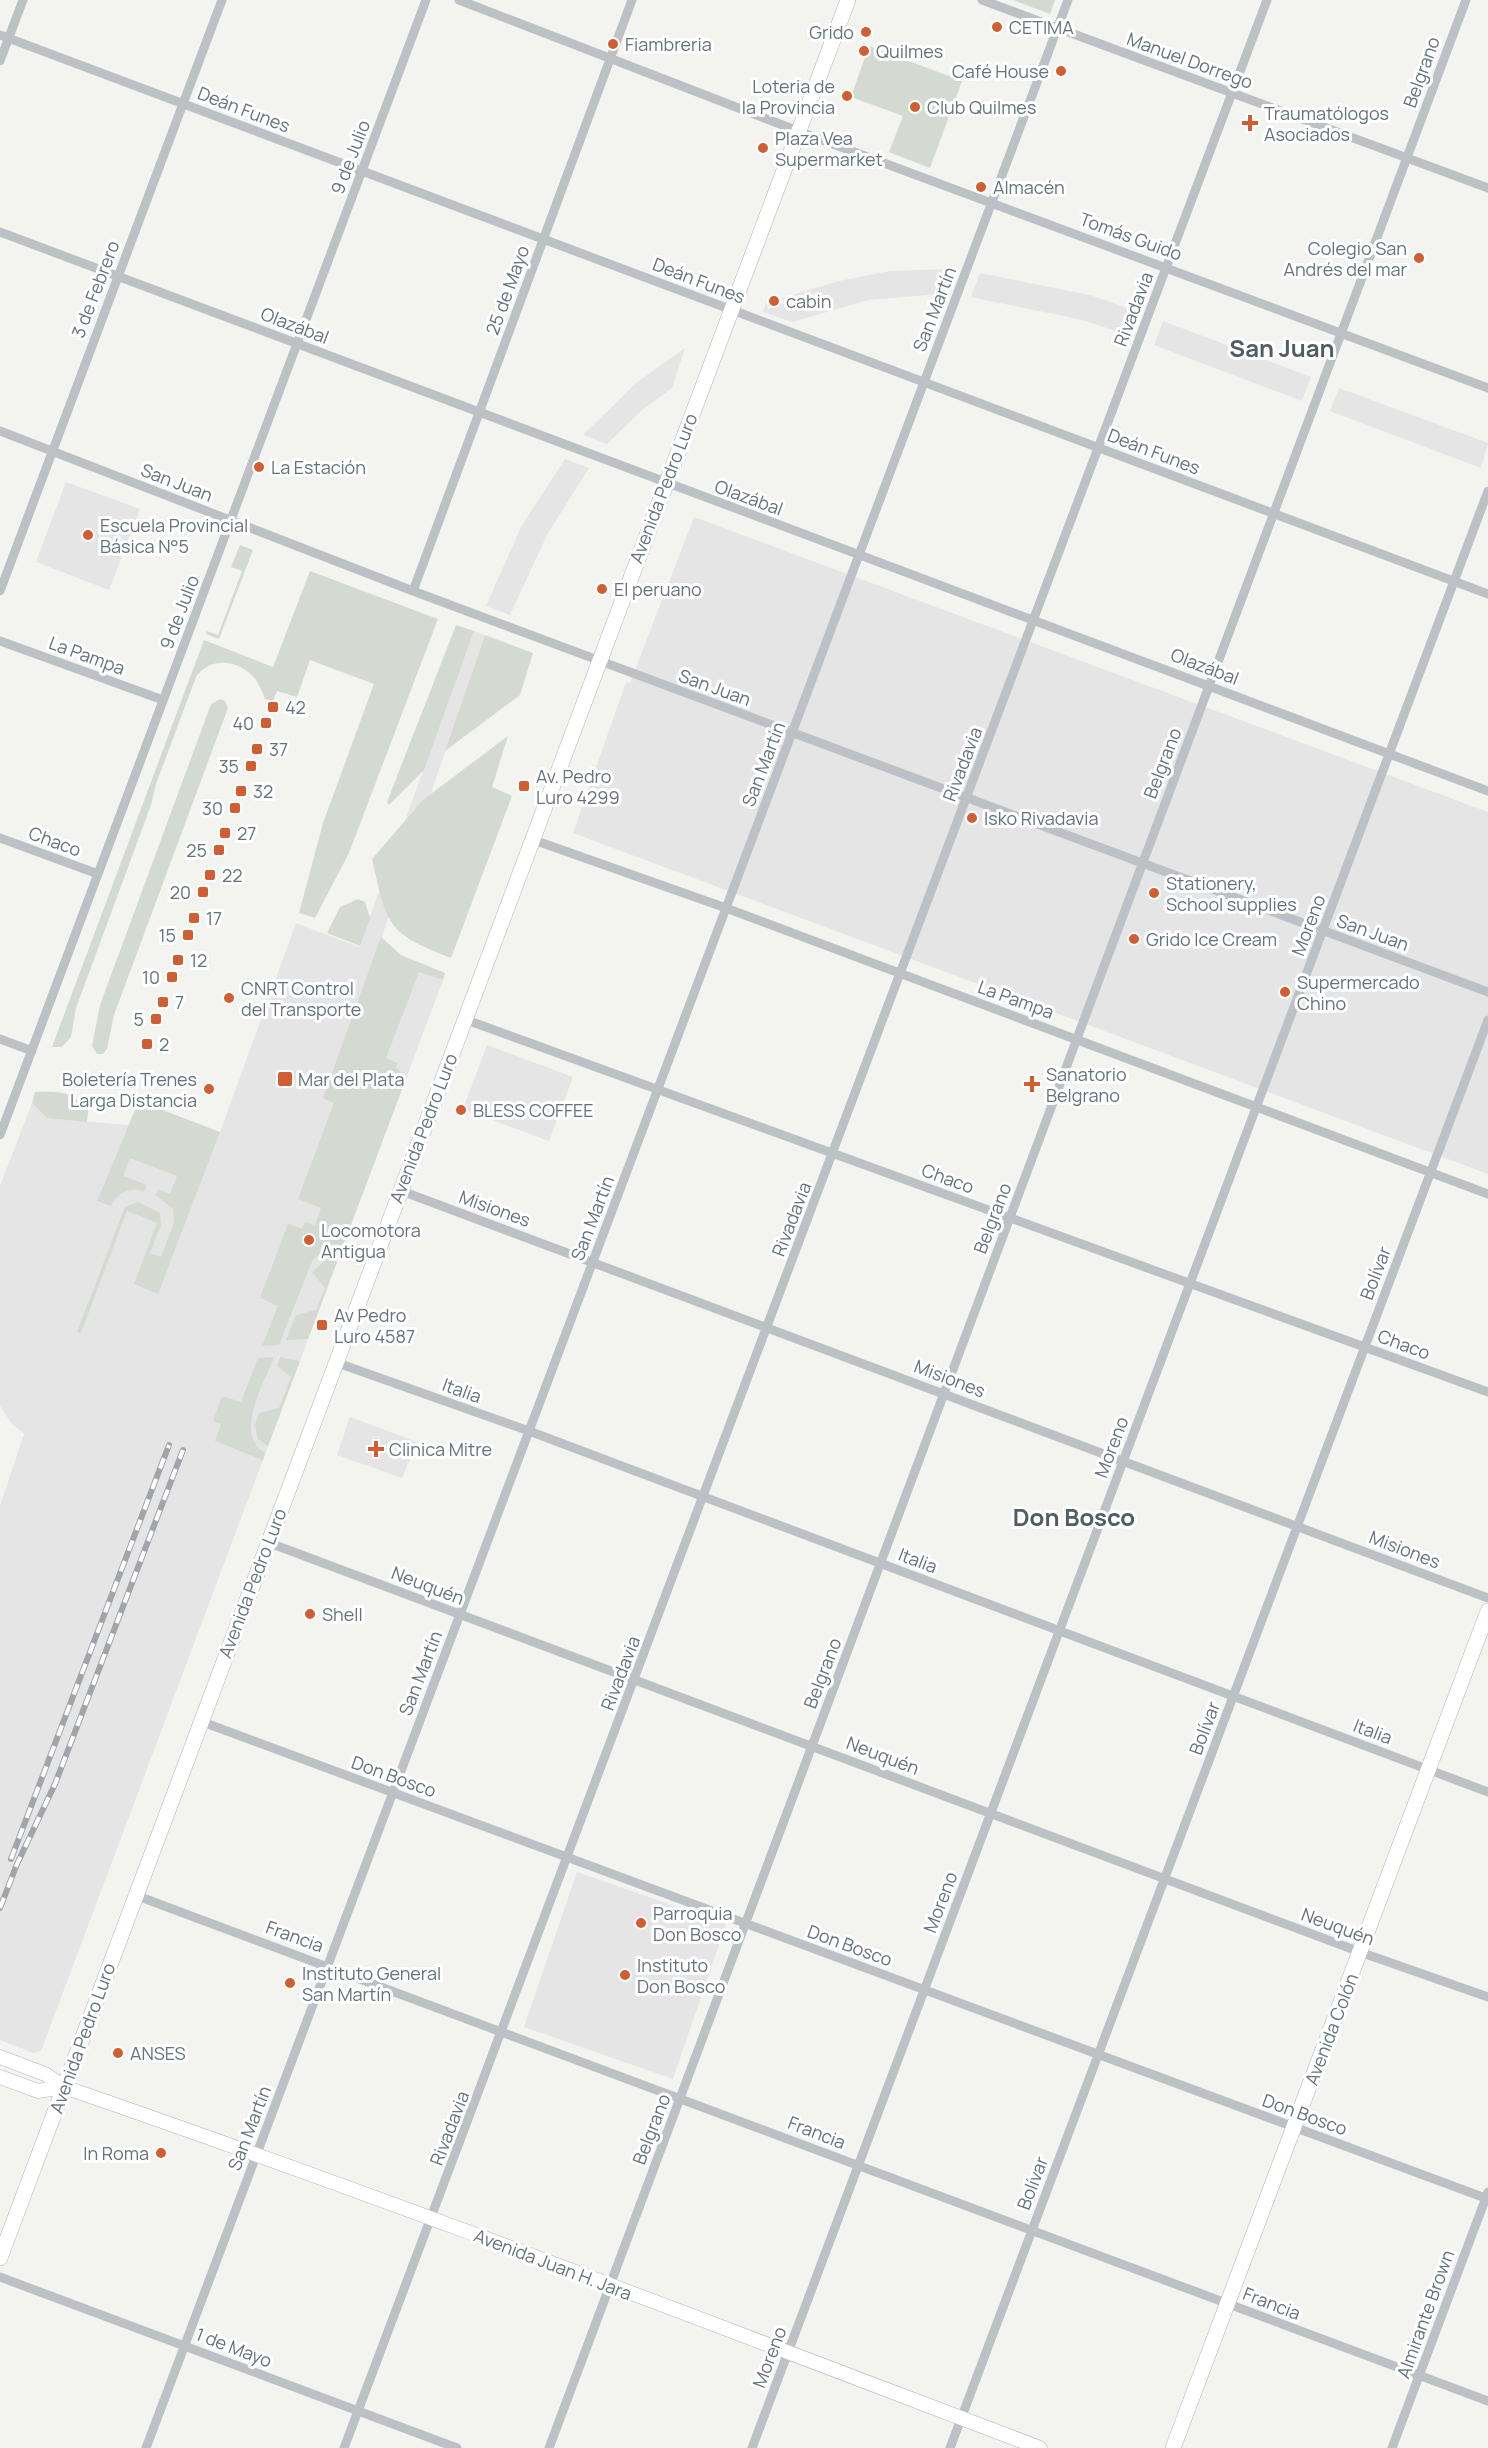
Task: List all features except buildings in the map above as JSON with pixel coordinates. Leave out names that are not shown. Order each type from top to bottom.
[{"type":"main road","name":"Avenida Pedro Luro","points":[[0,2258],[334,1362],[848,0]]},
{"type":"main road","name":"Avenida Colón","points":[[1173,2448],[1488,1611]]},
{"type":"main road","name":"Avenida Juan H. Jara","points":[[0,2057],[45,2074],[64,2087],[432,2218],[1040,2448]]},
{"type":"main road","name":"Avenida Juan H. Jara","points":[[0,2077],[38,2091],[64,2087]]},
{"type":"street","points":[[0,62],[4,37],[23,0]]},
{"type":"street","name":"3 de Febrero","points":[[0,591],[222,0]]},
{"type":"street","name":"9 de Julio","points":[[0,1135],[426,0]]},
{"type":"street","name":"Tomás Guido","points":[[459,0],[798,131],[1488,388]]},
{"type":"street","name":"25 de Mayo","points":[[413,591],[632,0]]},
{"type":"street","name":"Manuel Dorrego","points":[[982,0],[1488,188]]},
{"type":"street","name":"San Martín","points":[[146,2448],[1068,0]]},
{"type":"street","name":"Rivadavia","points":[[344,2448],[1267,0]]},
{"type":"street","name":"Belgrano","points":[[549,2448],[1466,0]]},
{"type":"street","name":"Deán Funes","points":[[4,37],[1488,594]]},
{"type":"street","name":"Olazábal","points":[[0,232],[1488,791]]},
{"type":"street","name":"San Juan","points":[[0,431],[598,661],[1488,992]]},
{"type":"street","name":"Moreno","points":[[752,2448],[1488,491]]},
{"type":"street","name":"La Pampa","points":[[0,641],[164,700]]},
{"type":"street","name":"Chaco","points":[[0,838],[98,874]]},
{"type":"street","name":"La Pampa","points":[[531,839],[726,908],[1488,1194]]},
{"type":"street","name":"Chaco","points":[[464,1019],[1488,1392]]},
{"type":"street","name":"Bolívar","points":[[950,2448],[1488,1020]]},
{"type":"street","points":[[0,1039],[32,1051]]},
{"type":"street","name":"Misiones","points":[[399,1190],[1488,1598]]},
{"type":"street","name":"Italia","points":[[334,1362],[529,1431],[1488,1792]]},
{"type":"street","name":"Neuquén","points":[[267,1542],[1360,1952],[1488,1997]]},
{"type":"street","name":"Don Bosco","points":[[200,1721],[1293,2128],[1487,2196]]},
{"type":"street","name":"Francia","points":[[135,1895],[1488,2401]]},
{"type":"street","name":"Almirante Brown","points":[[1392,2448],[1487,2196]]},
{"type":"street","name":"1 de Mayo","points":[[0,2277],[457,2448]]},
{"type":"shaded area","points":[[1013,0],[1055,0],[1050,14]]},
{"type":"shaded area","name":"Club Quilmes","points":[[869,46],[962,81],[930,168],[889,152],[903,116],[851,97]]},
{"type":"shaded area","points":[[949,269],[940,294],[868,300],[792,322],[763,312],[766,303],[768,309],[784,303],[782,298],[839,281],[890,271]]},
{"type":"shaded area","points":[[980,273],[1090,295],[1136,311],[1128,335],[1083,320],[971,297]]},
{"type":"shaded area","points":[[1163,321],[1311,377],[1302,401],[1154,345]]},
{"type":"shaded area","points":[[685,348],[672,388],[642,410],[607,444],[583,435],[636,383]]},
{"type":"shaded area","points":[[1339,388],[1488,443],[1481,468],[1330,411]]},
{"type":"shaded area","points":[[565,459],[589,468],[548,533],[510,615],[486,606],[522,525]]},
{"type":"shaded area","name":"Escuela Provincial Básica N°5","points":[[66,482],[140,509],[109,590],[36,562]]},
{"type":"shaded area","points":[[694,517],[1488,812],[1488,1174],[573,833],[626,682],[630,683]]},
{"type":"shaded area","points":[[240,545],[253,550],[219,639],[206,634],[207,631],[218,635],[242,571],[231,567]]},
{"type":"shaded area","points":[[310,571],[438,619],[349,853],[315,918],[299,913],[323,823],[374,684],[310,660],[297,697],[277,691],[273,701],[265,699],[256,680],[241,667],[225,663],[209,666],[196,677],[156,784],[151,805],[76,1008],[71,1037],[62,1047],[52,1047],[204,640],[273,667]]},
{"type":"shaded area","points":[[456,625],[474,631],[424,770],[389,805],[387,802]]},
{"type":"shaded area","points":[[474,631],[485,635],[376,954],[443,980],[41,2051],[33,2053],[0,2040],[0,1506],[24,1434],[11,1423],[0,1406],[0,1186],[32,1103],[47,1118],[128,1125],[139,1101],[220,1132],[296,923],[359,947]]},
{"type":"shaded area","points":[[485,635],[533,653],[520,695],[445,751]]},
{"type":"shaded area","points":[[220,699],[225,701],[228,708],[114,1015],[107,1049],[103,1054],[97,1054],[92,1046],[100,1005],[211,704]]},
{"type":"shaded area","points":[[508,736],[492,787],[512,796],[451,958],[413,941],[393,924],[386,913],[372,859],[424,799]]},
{"type":"shaded area","points":[[358,899],[365,902],[370,918],[360,946],[327,933],[340,907]]},
{"type":"shaded area","points":[[381,937],[401,955],[445,973],[443,980],[419,972],[386,1058],[397,1063],[396,1068],[407,1076],[341,1251],[323,1252],[313,1259],[279,1345],[262,1346],[278,1306],[260,1298],[288,1224],[302,1229],[305,1222],[315,1225],[321,1208],[298,1199],[334,1103],[323,1098]]},
{"type":"shaded area","points":[[487,1045],[573,1077],[549,1141],[463,1109]]},
{"type":"shaded area","points":[[35,1092],[62,1093],[89,1102],[87,1122],[47,1118],[32,1103]]},
{"type":"shaded area","points":[[139,1101],[220,1132],[158,1294],[134,1284],[157,1223],[127,1211],[81,1333],[77,1332],[125,1207],[138,1202],[160,1213],[161,1225],[150,1253],[161,1257],[174,1223],[173,1209],[156,1195],[158,1189],[170,1194],[177,1176],[130,1158],[123,1176],[147,1185],[144,1191],[124,1192],[111,1206],[97,1201]]},
{"type":"shaded area","points":[[328,1258],[338,1259],[308,1339],[286,1340],[296,1315],[316,1310],[325,1288],[312,1272]]},
{"type":"shaded area","points":[[274,1357],[258,1394],[251,1421],[256,1445],[265,1453],[263,1460],[215,1441],[221,1424],[213,1421],[222,1396],[241,1402],[258,1358]]},
{"type":"shaded area","points":[[280,1357],[300,1361],[268,1446],[258,1439],[255,1425],[259,1413],[279,1408],[291,1377],[277,1366]]},
{"type":"shaded area","name":"Clinica Mitre","points":[[350,1417],[417,1442],[402,1478],[337,1455]]},
{"type":"shaded area","name":"Instituto Don Bosco","points":[[577,1872],[726,1924],[673,2079],[524,2027]]},
{"type":"railway","points":[[11,1859],[169,1445]]},
{"type":"railway","points":[[0,1908],[17,1864],[55,1784],[183,1450]]},
{"type":"place","name":"CETIMA","points":[[997,27]]},
{"type":"place","name":"Grido","points":[[866,32]]},
{"type":"place","name":"Fiambreria","points":[[613,44]]},
{"type":"place","name":"Quilmes","points":[[864,51]]},
{"type":"place","name":"Café House","points":[[1061,71]]},
{"type":"place","name":"Loteria de la Provincia","points":[[847,96]]},
{"type":"place","name":"Club Quilmes","points":[[915,107]]},
{"type":"place","name":"Traumatólogos Asociados","points":[[1250,123]]},
{"type":"place","name":"Plaza Vea Supermarket","points":[[763,148]]},
{"type":"place","name":"Almacén","points":[[981,187]]},
{"type":"place","name":"Colegio San Andrés del mar","points":[[1419,258]]},
{"type":"place","name":"cabin","points":[[774,301]]},
{"type":"place","name":"La Estación","points":[[259,467]]},
{"type":"place","name":"Escuela Provincial Básica N°5","points":[[88,535]]},
{"type":"place","name":"El peruano","points":[[602,589]]},
{"type":"place","name":"42","points":[[273,707]]},
{"type":"place","name":"40","points":[[266,723]]},
{"type":"place","name":"37","points":[[257,749]]},
{"type":"place","name":"35","points":[[251,766]]},
{"type":"place","name":"Av. Pedro Luro 4299","points":[[524,786]]},
{"type":"place","name":"32","points":[[241,791]]},
{"type":"place","name":"30","points":[[235,808]]},
{"type":"place","name":"Isko Rivadavia","points":[[972,818]]},
{"type":"place","name":"27","points":[[225,833]]},
{"type":"place","name":"25","points":[[219,850]]},
{"type":"place","name":"22","points":[[210,875]]},
{"type":"place","name":"20","points":[[203,892]]},
{"type":"place","name":"Stationery, School supplies","points":[[1154,893]]},
{"type":"place","name":"17","points":[[194,918]]},
{"type":"place","name":"15","points":[[188,935]]},
{"type":"place","name":"Grido Ice Cream","points":[[1134,939]]},
{"type":"place","name":"12","points":[[178,960]]},
{"type":"place","name":"10","points":[[172,977]]},
{"type":"place","name":"Supermercado Chino","points":[[1285,992]]},
{"type":"place","name":"CNRT Control del Transporte","points":[[229,998]]},
{"type":"place","name":"7","points":[[163,1002]]},
{"type":"place","name":"5","points":[[156,1019]]},
{"type":"place","name":"2","points":[[147,1044]]},
{"type":"place","name":"Mar del Plata","points":[[285,1079]]},
{"type":"place","name":"Sanatorio Belgrano","points":[[1032,1084]]},
{"type":"place","name":"Boletería Trenes Larga Distancia","points":[[209,1089]]},
{"type":"place","name":"BLESS COFFEE","points":[[461,1110]]},
{"type":"place","name":"Locomotora Antigua","points":[[309,1240]]},
{"type":"place","name":"Av Pedro Luro 4587","points":[[322,1325]]},
{"type":"place","name":"Clinica Mitre","points":[[376,1449]]},
{"type":"place","name":"Shell","points":[[310,1614]]},
{"type":"place","name":"Parroquia Don Bosco","points":[[641,1923]]},
{"type":"place","name":"Instituto Don Bosco","points":[[625,1975]]},
{"type":"place","name":"Instituto General San Martín","points":[[290,1983]]},
{"type":"place","name":"ANSES","points":[[118,2053]]},
{"type":"place","name":"In Roma","points":[[161,2153]]},
{"type":"district","name":"San Juan","points":[[1282,347]]},
{"type":"district","name":"Don Bosco","points":[[1074,1516]]}]
